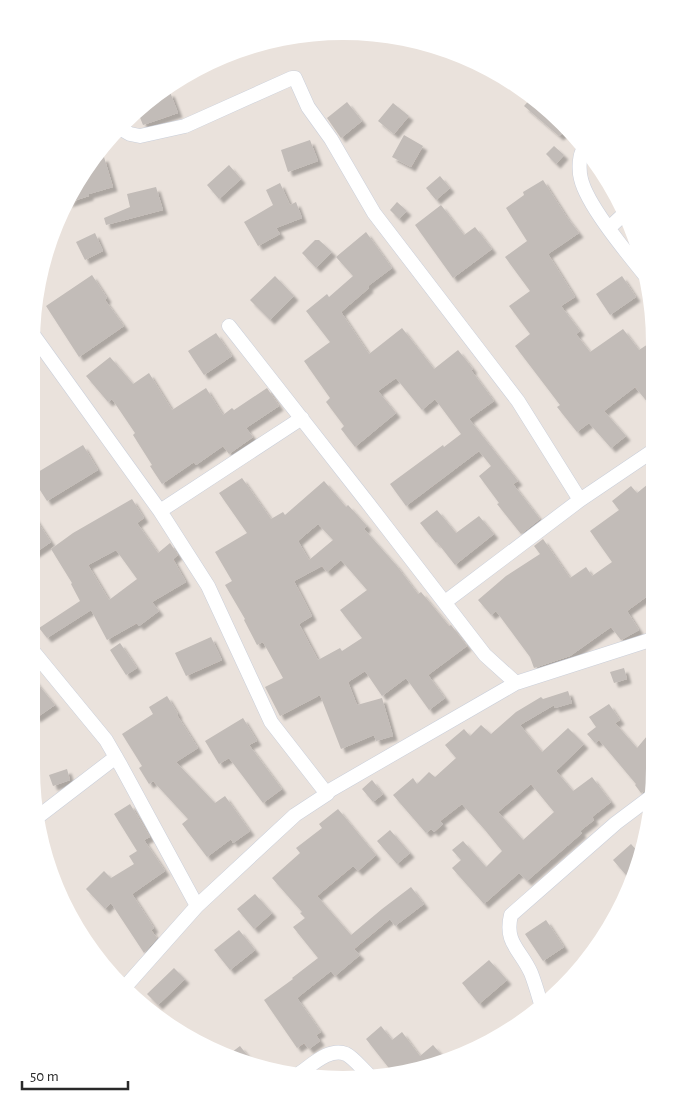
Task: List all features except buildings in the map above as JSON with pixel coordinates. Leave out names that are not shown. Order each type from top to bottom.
[{"type":"street","points":[[126,132],[140,136],[185,126],[295,78],[308,107],[331,139],[374,213],[518,402],[580,500]]},
{"type":"street","points":[[581,156],[580,179],[588,196],[636,264]]},
{"type":"street","points":[[609,228],[619,218]]},
{"type":"street","points":[[229,326],[485,655],[516,683]]},
{"type":"street","points":[[40,344],[160,510],[208,586],[272,722],[327,794]]},
{"type":"street","points":[[160,510],[302,418]]},
{"type":"street","points":[[445,602],[580,500],[646,455]]},
{"type":"street","points":[[129,982],[197,906],[295,815],[327,794],[328,791],[516,683],[646,642]]},
{"type":"street","points":[[40,660],[106,740],[197,906]]},
{"type":"street","points":[[44,812],[116,756]]},
{"type":"street","points":[[540,998],[531,973],[509,935],[508,926],[511,915],[616,823],[644,802]]},
{"type":"street","points":[[307,1068],[329,1053],[338,1052],[346,1054],[363,1070]]}]
